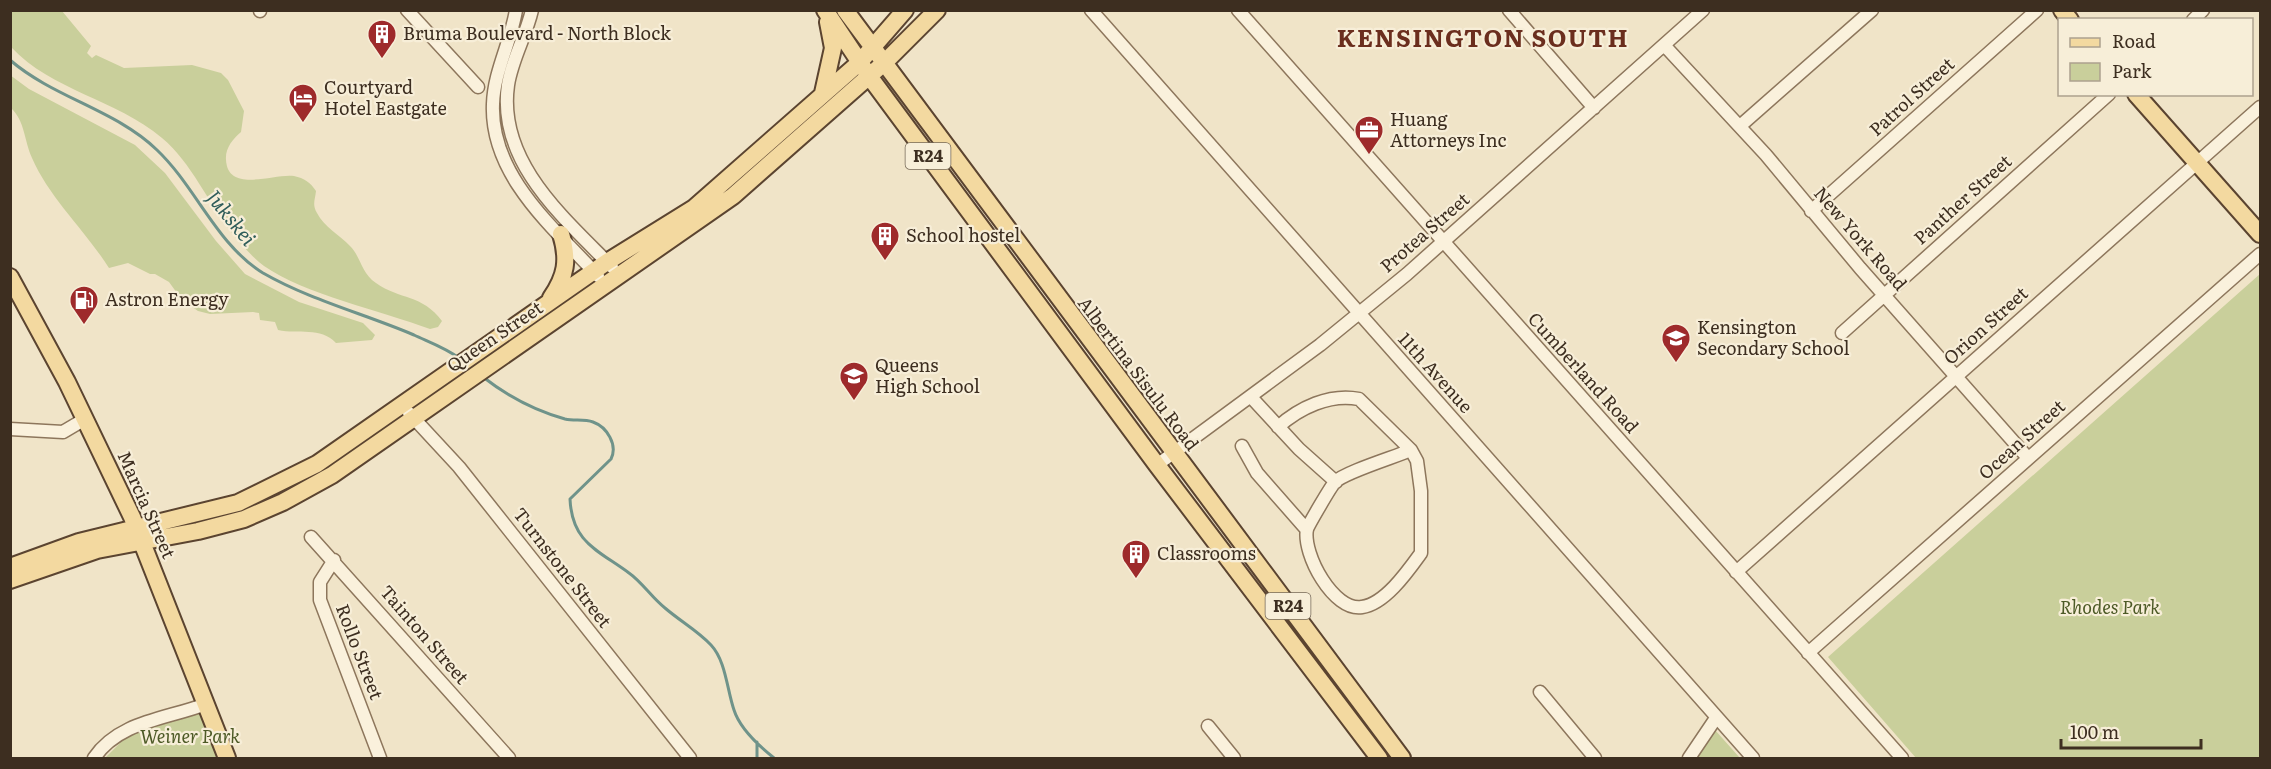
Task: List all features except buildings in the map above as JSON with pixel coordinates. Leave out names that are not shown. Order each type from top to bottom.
[{"type":"main road","points":[[822,94],[831,68],[833,48],[825,10]]},
{"type":"main road","name":"R24","points":[[825,10],[864,69],[1157,465],[1379,759]]},
{"type":"main road","name":"Albertina Sisulu Road","points":[[845,10],[1402,759]]},
{"type":"main road","name":"Queen Street","points":[[10,580],[140,534],[168,520],[204,513],[254,497],[317,464],[400,407],[445,385],[493,351],[613,280],[733,196],[864,69],[873,49],[905,10]]},
{"type":"main road","name":"Queen Street","points":[[493,351],[547,303],[600,266],[694,208],[822,94],[864,69],[884,63],[937,10]]},
{"type":"main road","points":[[2138,96],[2260,234]]},
{"type":"main road","points":[[547,303],[561,282],[566,266],[567,254],[561,234]]},
{"type":"main road","name":"Marcia Street","points":[[10,277],[85,419],[140,534],[227,759]]},
{"type":"main road","name":"Queen Street","points":[[10,567],[66,545],[140,534],[221,526],[283,502],[332,475],[414,417],[445,385]]},
{"type":"main road","points":[[122,496],[146,515],[168,520]]},
{"type":"street","points":[[407,10],[478,87]]},
{"type":"street","points":[[516,10],[495,87],[493,104],[496,136],[505,162],[517,183],[561,234],[600,266]]},
{"type":"street","points":[[532,10],[508,88],[508,110],[514,140],[535,183],[613,280]]},
{"type":"street","name":"11th Avenue","points":[[1091,10],[1753,759]]},
{"type":"street","name":"Cumberland Road","points":[[1238,10],[1902,759]]},
{"type":"street","points":[[1509,10],[1594,108]]},
{"type":"street","name":"Protea Street","points":[[1157,465],[1251,397],[1358,314],[1703,10]]},
{"type":"street","points":[[1740,126],[1872,10]]},
{"type":"street","name":"Patrol Street","points":[[1811,211],[2037,10]]},
{"type":"street","name":"New York Road","points":[[1664,45],[1740,126],[1811,211],[2028,458]]},
{"type":"street","name":"Panther Street","points":[[1842,333],[2107,96]]},
{"type":"street","name":"Orion Street","points":[[1736,572],[2260,107]]},
{"type":"street","name":"Ocean Street","points":[[1808,653],[2260,254]]},
{"type":"street","points":[[1251,397],[1278,427],[1336,482]]},
{"type":"street","points":[[1242,446],[1257,472],[1307,530],[1315,569],[1331,590],[1353,608],[1363,607],[1379,600],[1421,553],[1421,491],[1417,462],[1411,450],[1364,402],[1355,399],[1306,406],[1278,427]]},
{"type":"street","name":"Turnstone Street","points":[[400,407],[414,417],[459,467],[690,759]]},
{"type":"street","points":[[10,429],[63,432],[85,419]]},
{"type":"street","points":[[1307,530],[1336,482],[1411,450]]},
{"type":"street","name":"Tainton Street","points":[[312,537],[509,759]]},
{"type":"street","name":"Rollo Street","points":[[333,560],[320,582],[320,600],[380,759]]},
{"type":"street","points":[[1540,692],[1595,759]]},
{"type":"street","points":[[94,759],[108,742],[126,730],[206,704]]},
{"type":"street","points":[[1689,759],[1716,718]]},
{"type":"street","points":[[1208,726],[1234,759]]},
{"type":"green space","points":[[11,10],[62,11],[91,46],[87,53],[92,58],[96,55],[124,68],[192,65],[221,73],[228,80],[244,111],[241,132],[228,148],[226,160],[229,170],[235,176],[243,179],[294,176],[307,181],[316,191],[314,202],[320,218],[354,250],[371,279],[385,288],[427,306],[442,321],[438,327],[430,329],[321,293],[264,266],[232,233],[191,171],[162,138],[125,114],[45,74],[11,47]]},
{"type":"green space","points":[[10,75],[29,89],[135,145],[165,173],[216,241],[245,274],[299,302],[363,323],[375,335],[372,340],[336,343],[323,334],[278,330],[275,322],[260,320],[259,313],[210,314],[198,311],[182,300],[169,282],[155,274],[150,274],[128,263],[109,268],[39,173],[19,119],[11,108]]},
{"type":"green space","name":"Rhodes Park","points":[[2260,274],[2260,758],[1916,758],[1828,657]]},
{"type":"green space","name":"Weiner Park","points":[[204,709],[222,758],[105,758],[127,736]]},
{"type":"green space","points":[[1715,730],[1740,758],[1695,758]]},
{"type":"waterway","name":"Jukskei","points":[[10,60],[27,73],[141,136],[171,165],[232,247],[263,273],[319,299],[414,335],[459,358]]},
{"type":"waterway","points":[[483,377],[532,407],[565,419],[593,422],[607,432],[613,448],[611,459],[570,499],[572,514],[581,536],[597,551],[634,577],[660,604],[711,645],[723,667],[737,717],[751,737],[774,758]]},
{"type":"waterway","points":[[757,742],[757,758]]},
{"type":"place","name":"Bruma Boulevard - North Block","points":[[382,60]]},
{"type":"place","name":"Courtyard Hotel Eastgate","points":[[303,124]]},
{"type":"place","name":"Huang Attorneys Inc","points":[[1369,156]]},
{"type":"place","name":"School hostel","points":[[885,262]]},
{"type":"place","name":"Astron Energy","points":[[84,326]]},
{"type":"place","name":"Kensington Secondary School","points":[[1676,364]]},
{"type":"place","name":"Queens High School","points":[[854,402]]},
{"type":"place","name":"Classrooms","points":[[1136,580]]},
{"type":"district","name":"KENSINGTON SOUTH","points":[[1483,39]]}]
